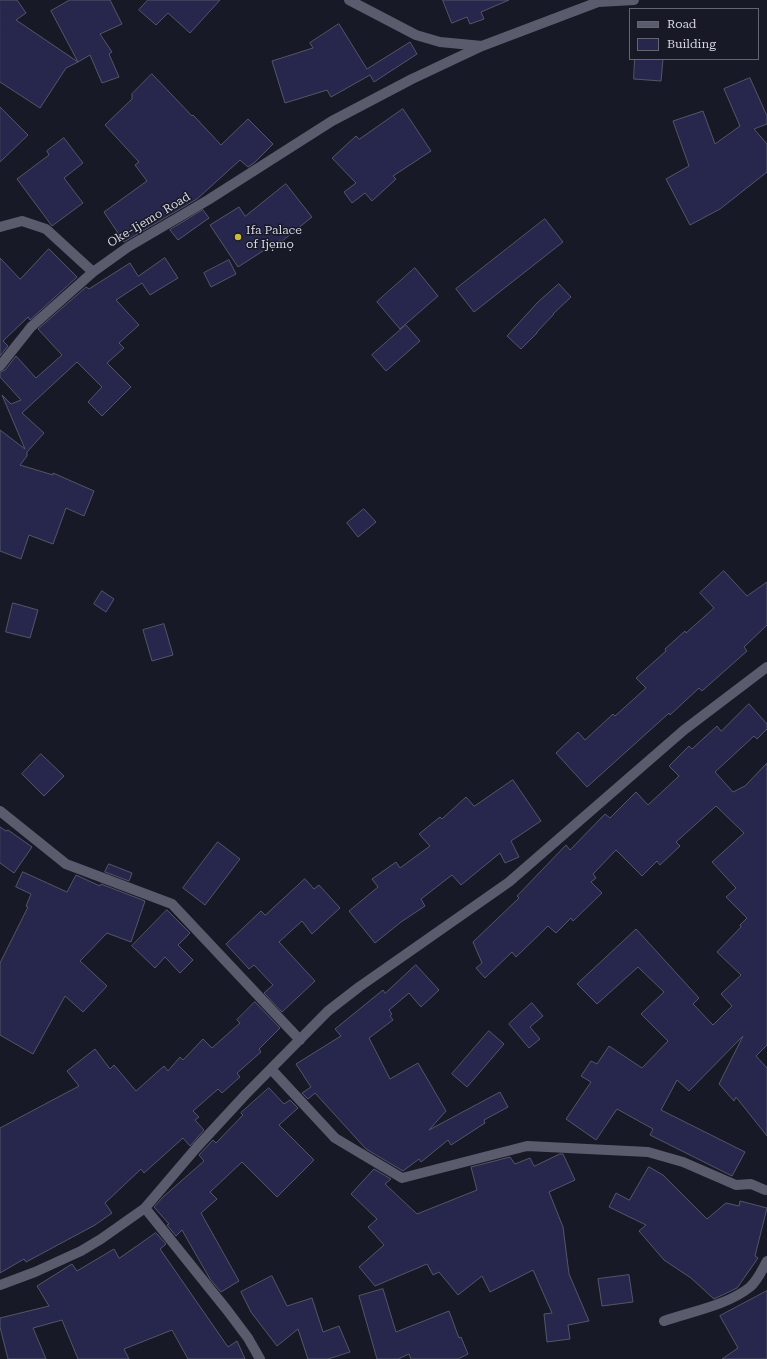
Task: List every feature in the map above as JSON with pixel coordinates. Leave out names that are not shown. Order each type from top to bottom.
[{"type":"street","points":[[348,0],[416,35],[440,42],[482,46]]},
{"type":"street","name":"Oke-Ijemo Road","points":[[0,366],[31,327],[93,272],[128,247],[208,200],[332,122],[412,79],[482,46],[598,2],[634,0]]},
{"type":"street","points":[[0,227],[22,221],[46,229],[93,272]]},
{"type":"street","points":[[0,1285],[35,1272],[81,1251],[145,1208],[197,1147],[246,1094],[328,1011],[359,987],[509,882],[684,730],[767,667]]},
{"type":"street","points":[[0,811],[66,864],[172,904],[300,1040]]},
{"type":"street","points":[[271,1069],[335,1138],[402,1178],[528,1146],[648,1152],[683,1162],[736,1185],[751,1184],[765,1190]]},
{"type":"street","points":[[145,1208],[227,1310],[248,1338],[260,1359]]},
{"type":"street","points":[[664,1321],[717,1304],[737,1295],[750,1286],[759,1276],[767,1261]]},
{"type":"building","points":[[0,0],[17,0],[26,13],[16,20],[78,62],[66,68],[40,108],[0,82]]},
{"type":"building","points":[[70,0],[110,0],[122,24],[100,34],[112,52],[109,54],[119,77],[102,83],[90,55],[78,62],[51,11]]},
{"type":"building","points":[[148,0],[220,0],[190,33],[168,13],[156,25],[139,10]]},
{"type":"building","points":[[443,0],[509,0],[481,12],[484,19],[470,24],[467,17],[452,23]]},
{"type":"building","points":[[339,24],[367,69],[410,42],[417,54],[374,82],[370,75],[331,97],[327,90],[285,103],[272,61],[313,48],[310,43]]},
{"type":"building","points":[[635,60],[663,60],[661,81],[634,79]]},
{"type":"building","points":[[152,74],[221,145],[248,119],[273,144],[248,167],[240,160],[197,199],[124,242],[104,212],[147,181],[135,165],[139,162],[105,125],[132,99],[132,94]]},
{"type":"building","points":[[750,78],[767,116],[767,124],[754,129],[767,144],[767,172],[720,209],[690,225],[666,179],[689,166],[673,121],[703,111],[715,144],[740,126],[724,89]]},
{"type":"building","points":[[0,107],[28,135],[0,162]]},
{"type":"building","points":[[403,109],[431,151],[393,176],[396,179],[372,201],[365,193],[352,203],[344,192],[356,183],[332,158],[356,136],[359,139]]},
{"type":"building","points":[[64,138],[83,163],[64,178],[83,203],[52,226],[17,179],[49,155],[47,151]]},
{"type":"building","points":[[286,184],[312,217],[281,242],[280,240],[238,267],[210,225],[239,207],[245,216]]},
{"type":"building","points":[[203,210],[209,218],[178,240],[170,230]]},
{"type":"building","points":[[545,219],[563,242],[474,312],[456,289]]},
{"type":"building","points":[[49,249],[77,277],[30,320],[28,317],[3,341],[8,346],[0,356],[0,258],[20,279]]},
{"type":"building","points":[[165,258],[178,278],[150,295],[142,283],[116,300],[139,325],[119,343],[124,348],[107,363],[131,387],[102,416],[88,402],[102,387],[77,362],[22,413],[44,433],[27,452],[27,456],[20,465],[53,475],[53,473],[94,491],[84,516],[66,508],[53,544],[29,535],[21,559],[0,551],[0,430],[25,449],[2,395],[11,404],[21,400],[0,377],[0,372],[5,370],[16,356],[36,378],[62,355],[38,329],[86,287],[89,289],[130,263],[138,276]]},
{"type":"building","points":[[229,260],[236,274],[211,287],[204,273]]},
{"type":"building","points":[[415,268],[438,296],[400,329],[377,302]]},
{"type":"building","points":[[559,284],[571,297],[521,349],[507,336],[538,302]]},
{"type":"building","points":[[406,325],[420,341],[386,371],[372,355]]},
{"type":"building","points":[[364,509],[376,522],[358,537],[347,523]]},
{"type":"building","points":[[724,571],[747,596],[767,582],[767,625],[744,647],[747,651],[702,691],[699,688],[670,715],[669,713],[587,787],[556,753],[578,732],[585,740],[613,714],[615,716],[646,688],[636,678],[666,651],[665,649],[685,631],[686,633],[714,608],[700,593]]},
{"type":"building","points":[[102,591],[114,599],[106,612],[94,604]]},
{"type":"building","points":[[13,603],[38,610],[30,638],[6,632]]},
{"type":"building","points":[[164,624],[173,655],[152,661],[143,630]]},
{"type":"building","points":[[749,704],[767,724],[767,729],[757,739],[754,736],[715,772],[733,792],[745,786],[767,763],[767,1045],[756,1056],[767,1068],[767,1136],[736,1097],[734,1101],[719,1084],[743,1036],[689,1091],[677,1080],[661,1110],[745,1152],[732,1176],[650,1135],[653,1129],[617,1109],[596,1140],[566,1119],[591,1082],[581,1076],[591,1061],[597,1064],[609,1046],[642,1068],[668,1041],[641,1014],[664,992],[638,967],[597,1004],[577,984],[636,929],[699,998],[693,1004],[713,1025],[732,1006],[721,994],[741,975],[717,952],[741,927],[740,925],[747,918],[726,897],[736,888],[712,862],[744,833],[716,806],[676,842],[680,846],[660,865],[657,861],[642,876],[616,850],[593,874],[596,878],[591,882],[602,893],[573,921],[571,918],[556,933],[548,926],[516,957],[512,952],[485,978],[476,968],[482,963],[473,942],[519,898],[517,896],[566,845],[570,850],[605,814],[610,818],[636,792],[648,805],[679,776],[669,766],[689,746],[692,749],[717,726],[721,731]]},
{"type":"building","points":[[41,754],[64,776],[44,796],[22,774]]},
{"type":"building","points":[[513,780],[541,821],[511,841],[519,857],[505,863],[500,853],[461,885],[452,875],[421,899],[425,906],[401,922],[375,943],[349,911],[378,887],[372,879],[396,862],[400,868],[430,846],[419,834],[440,817],[442,819],[466,797],[474,806]]},
{"type":"building","points":[[0,827],[6,831],[8,830],[32,847],[14,873],[0,863]]},
{"type":"building","points":[[218,842],[240,859],[205,905],[183,888]]},
{"type":"building","points":[[109,864],[132,873],[129,881],[105,872]]},
{"type":"building","points":[[23,872],[67,892],[76,875],[100,886],[101,884],[145,901],[131,942],[107,933],[80,961],[107,986],[83,1012],[65,996],[33,1054],[0,1035],[0,963],[28,907],[26,906],[31,894],[16,887]]},
{"type":"building","points":[[305,879],[314,889],[319,885],[340,908],[312,934],[302,921],[279,942],[315,981],[282,1012],[264,993],[273,985],[254,965],[249,969],[226,944],[261,911],[265,915]]},
{"type":"building","points":[[167,910],[190,933],[178,945],[193,960],[180,973],[165,957],[155,968],[132,946]]},
{"type":"building","points":[[416,965],[439,990],[421,1007],[409,993],[389,1010],[392,1014],[390,1016],[393,1020],[369,1038],[390,1079],[418,1063],[446,1111],[429,1130],[500,1092],[508,1107],[484,1120],[485,1123],[451,1145],[448,1140],[421,1162],[419,1159],[403,1171],[366,1149],[315,1093],[308,1099],[302,1093],[311,1087],[296,1064],[341,1036],[335,1029],[383,990],[385,993]]},
{"type":"building","points":[[255,1002],[280,1028],[259,1049],[261,1052],[237,1073],[240,1077],[222,1093],[218,1089],[193,1111],[199,1117],[195,1120],[204,1130],[190,1146],[183,1138],[144,1173],[141,1169],[105,1203],[112,1213],[95,1225],[26,1262],[24,1259],[0,1273],[0,1128],[79,1086],[67,1071],[95,1049],[110,1069],[114,1065],[136,1091],[164,1066],[168,1071],[180,1057],[183,1060],[203,1039],[212,1048],[240,1023],[237,1020]]},
{"type":"building","points":[[532,1003],[543,1016],[530,1027],[540,1039],[529,1048],[509,1024]]},
{"type":"building","points":[[489,1031],[504,1044],[467,1087],[452,1074]]},
{"type":"building","points":[[269,1088],[284,1104],[290,1100],[298,1108],[279,1125],[314,1160],[277,1197],[242,1162],[210,1192],[217,1199],[201,1213],[239,1281],[221,1292],[210,1279],[182,1230],[176,1236],[167,1225],[169,1224],[154,1207],[163,1197],[204,1161],[199,1155],[213,1140],[216,1143],[243,1115],[241,1113]]},
{"type":"building","points":[[563,1154],[575,1180],[549,1192],[563,1227],[569,1274],[589,1321],[568,1325],[570,1339],[547,1342],[544,1314],[552,1313],[533,1270],[490,1292],[482,1276],[458,1295],[439,1272],[433,1275],[427,1264],[375,1286],[359,1267],[384,1245],[368,1227],[377,1219],[351,1194],[374,1169],[391,1179],[385,1184],[417,1214],[477,1190],[471,1167],[510,1157],[515,1164],[530,1158],[534,1166]]},
{"type":"building","points":[[649,1167],[663,1175],[707,1219],[726,1203],[739,1206],[740,1201],[767,1208],[755,1256],[758,1258],[737,1288],[714,1299],[691,1278],[664,1260],[639,1231],[646,1225],[609,1207],[616,1193],[629,1200]]},
{"type":"building","points":[[156,1233],[166,1244],[160,1249],[228,1347],[237,1341],[245,1359],[188,1359],[172,1330],[124,1349],[129,1359],[78,1359],[62,1320],[33,1328],[46,1359],[8,1359],[0,1327],[0,1318],[49,1306],[37,1286],[72,1264],[77,1271],[114,1249],[119,1258]]},
{"type":"building","points":[[629,1275],[633,1302],[602,1306],[598,1279]]},
{"type":"building","points":[[272,1276],[287,1306],[312,1298],[323,1332],[339,1326],[350,1352],[328,1359],[308,1359],[298,1329],[277,1346],[251,1312],[241,1292]]},
{"type":"building","points":[[383,1289],[396,1332],[449,1311],[459,1338],[461,1337],[468,1354],[458,1359],[411,1359],[409,1354],[398,1359],[377,1359],[359,1296]]},
{"type":"building","points":[[767,1291],[767,1359],[722,1359],[738,1348],[720,1316]]},
{"type":"place","name":"Ifa Palace of Ijẹmọ","points":[[238,237]]}]
